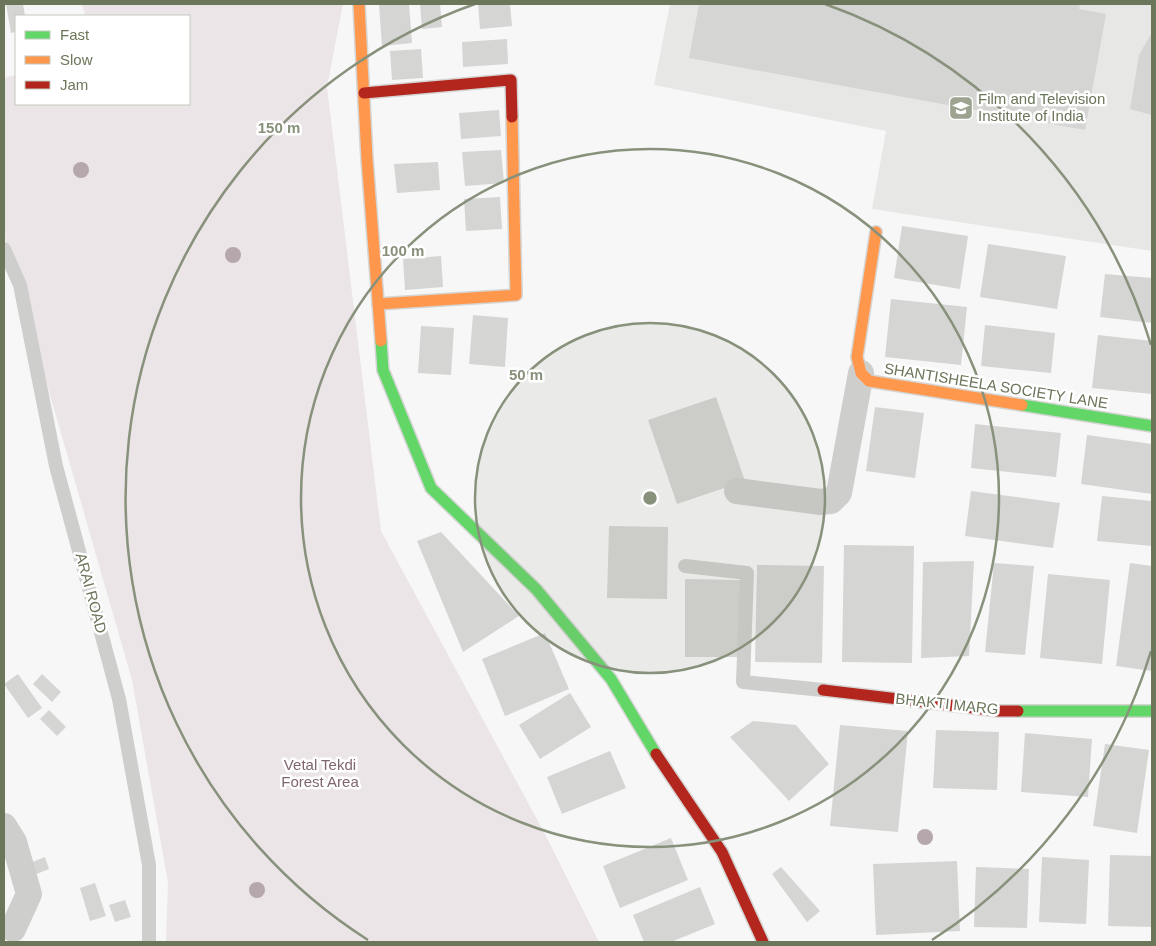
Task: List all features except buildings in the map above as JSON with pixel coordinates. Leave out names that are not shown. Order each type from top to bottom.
[{"type":"street","points":[[359,4],[383,370],[431,488],[536,589],[611,679],[654,750],[722,852],[763,942]]},
{"type":"street","points":[[364,93],[511,80],[516,295],[378,304]]},
{"type":"street","name":"SHANTISHEELA SOCIETY LANE","points":[[876,232],[857,357],[861,372],[868,381],[1152,426]]},
{"type":"street","points":[[737,491],[821,502],[831,501],[839,494],[861,372]]},
{"type":"street","name":"BHAKTI MARG","points":[[823,690],[999,711],[1152,711]]},
{"type":"street","points":[[4,826],[14,842],[29,894],[14,933]]},
{"type":"lane","name":"ARAI ROAD","points":[[4,250],[20,285],[56,466],[119,699],[149,865],[149,942]]},
{"type":"lane","name":"BHAKTI MARG","points":[[685,566],[747,573],[743,682],[823,690]]},
{"type":"shaded area","name":"Film and Television Institute of India","points":[[670,4],[1152,4],[1152,251],[872,209],[886,131],[654,85]]},
{"type":"green space","name":"Vetal Tekdi Forest Area","points":[[81,4],[343,4],[327,87],[381,531],[546,836],[599,942],[166,942],[168,883],[132,680],[4,235],[4,78],[15,75],[15,105],[190,105],[190,15],[86,15]]},
{"type":"traffic: fast","points":[[381,341],[383,370],[431,488],[536,589],[611,679],[656,754]]},
{"type":"traffic: fast","points":[[1022,405],[1152,426]]},
{"type":"traffic: fast","points":[[1018,711],[1152,711]]},
{"type":"traffic: slow","points":[[359,4],[367,159],[381,341]]},
{"type":"traffic: slow","points":[[378,304],[516,295],[512,117]]},
{"type":"traffic: slow","points":[[876,232],[857,357],[861,373],[869,381],[1022,405]]},
{"type":"traffic: jam","points":[[364,93],[511,80],[512,117]]},
{"type":"traffic: jam","points":[[823,690],[999,711],[1018,711]]},
{"type":"traffic: jam","points":[[656,754],[722,852],[763,942]]},
{"type":"place","name":"Film and Television Institute of India","points":[[961,108]]}]
